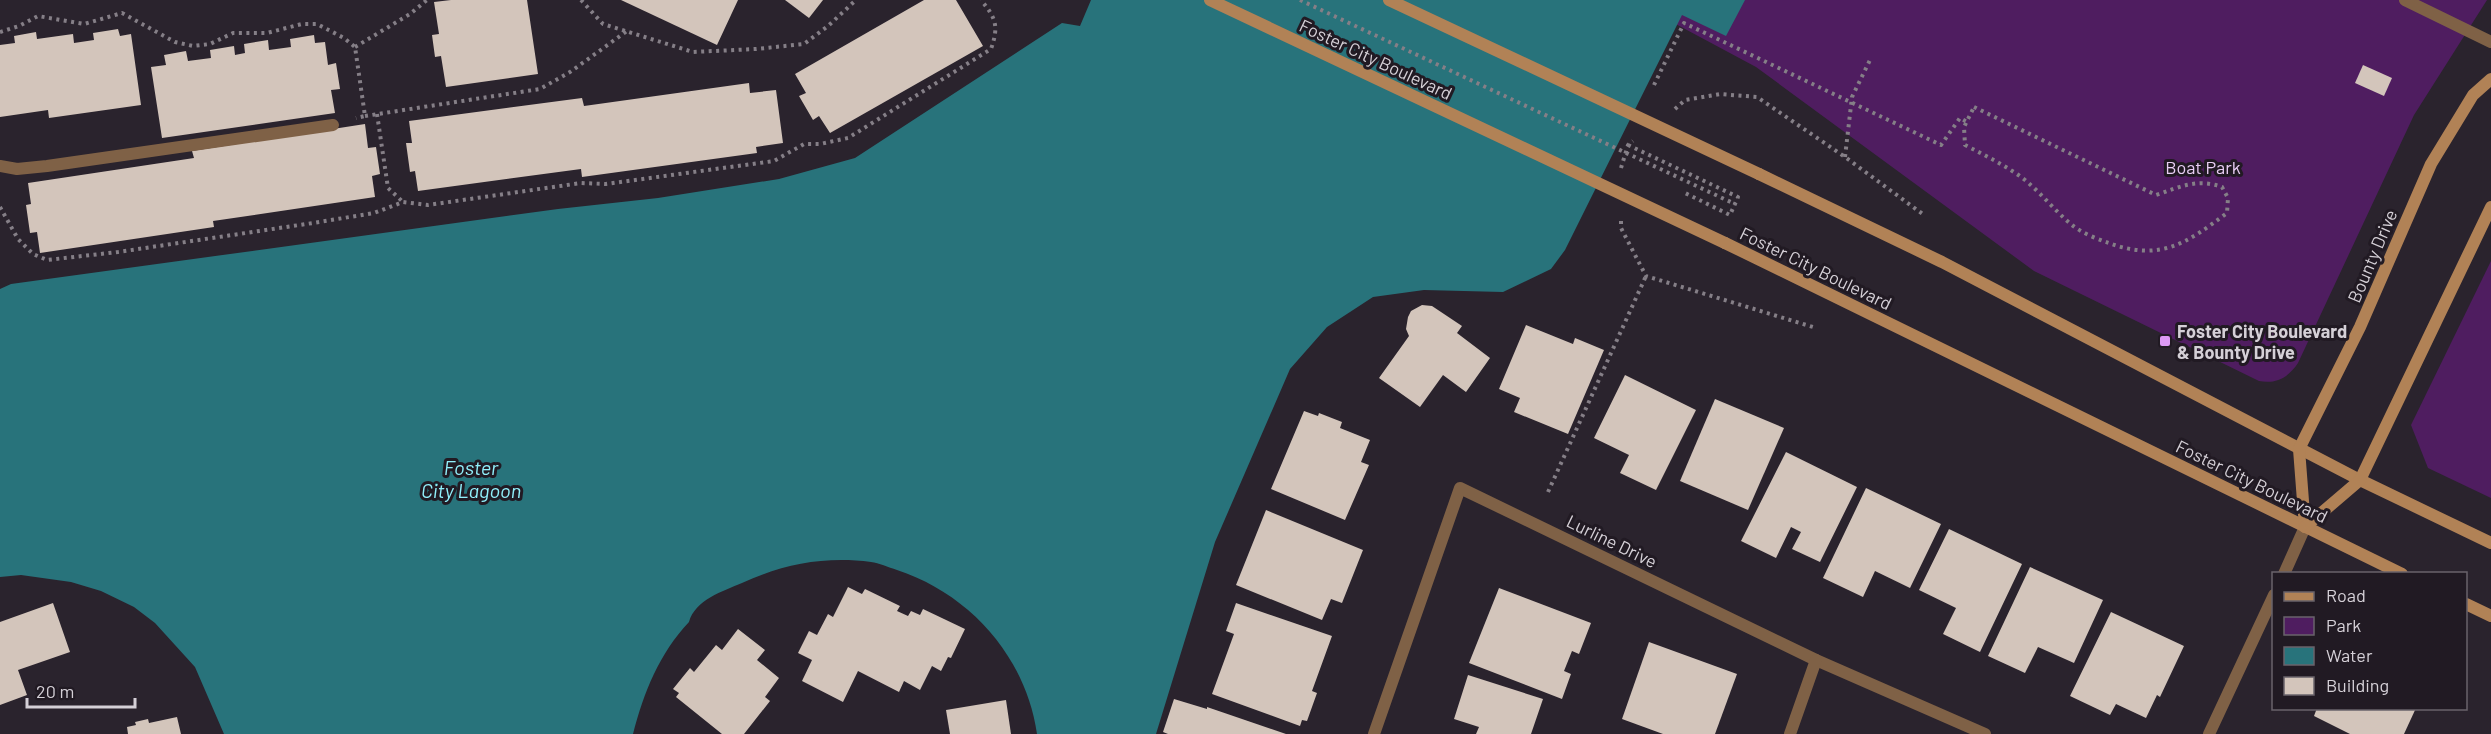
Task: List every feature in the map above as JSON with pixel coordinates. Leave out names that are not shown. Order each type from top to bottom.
[{"type":"main road","name":"Foster City Boulevard","points":[[1210,0],[1725,243],[2400,572]]},
{"type":"main road","points":[[1389,0],[1941,262],[2299,449],[2491,543]]},
{"type":"main road","name":"Bounty Drive","points":[[2299,449],[2360,327],[2431,164],[2473,95],[2491,79]]},
{"type":"main road","points":[[2305,527],[2360,480],[2491,207]]},
{"type":"main road","points":[[2299,449],[2305,527]]},
{"type":"main road","points":[[2467,604],[2491,616]]},
{"type":"street","points":[[2405,0],[2491,42]]},
{"type":"street","points":[[0,166],[17,169],[47,166],[333,124]]},
{"type":"street","name":"Lurline Drive","points":[[1374,734],[1460,488],[1816,660],[1985,734]]},
{"type":"street","points":[[2284,572],[2305,527]]},
{"type":"street","points":[[2209,734],[2272,599]]},
{"type":"street","points":[[1790,734],[1816,660]]},
{"type":"path","points":[[355,47],[410,14],[427,0]]},
{"type":"path","points":[[581,0],[603,24],[693,52],[804,44],[856,0]]},
{"type":"path","points":[[0,207],[18,239],[33,254],[47,260],[118,252],[314,223],[374,213],[404,202],[428,206],[581,183],[606,184],[774,161],[804,144],[820,144],[848,138],[991,49],[997,32],[992,14],[981,0]]},
{"type":"path","points":[[1300,0],[1735,204]]},
{"type":"path","points":[[0,33],[38,16],[84,24],[122,13],[175,42],[193,46],[210,44],[233,33],[267,33],[302,24],[317,24],[355,47],[365,116]]},
{"type":"path","points":[[1654,85],[1684,23],[1941,145],[1959,118],[1967,122]]},
{"type":"path","points":[[333,124],[365,116],[540,89],[570,72],[627,32]]},
{"type":"path","points":[[1845,157],[1850,102],[1871,58]]},
{"type":"path","points":[[1669,113],[1685,100],[1720,94],[1757,98],[1845,157],[1923,215]]},
{"type":"path","points":[[1974,107],[2156,195],[2189,184],[2208,182],[2222,187],[2228,198],[2227,213],[2195,238],[2166,249],[2143,252],[2097,239],[2074,226],[2024,180],[1965,145],[1964,127],[1967,122],[1974,107]]},
{"type":"path","points":[[377,114],[388,188],[404,202]]},
{"type":"path","points":[[1621,175],[1621,164],[1628,145],[1636,139]]},
{"type":"path","points":[[1628,145],[1738,197],[1730,214],[1677,190]]},
{"type":"path","points":[[1621,217],[1621,228],[1646,276],[1813,327]]},
{"type":"path","points":[[1548,492],[1646,276]]},
{"type":"green space","name":"Boat Park","points":[[1648,0],[2487,0],[2414,115],[2298,363],[2281,379],[2265,382],[2034,271],[1756,67],[1644,7]]},
{"type":"green space","points":[[2491,261],[2491,498],[2428,468],[2411,425]]},
{"type":"water","name":"Foster City Lagoon","points":[[1091,0],[1745,0],[1726,36],[1682,15],[1565,250],[1551,269],[1503,292],[1424,290],[1373,297],[1327,327],[1290,369],[1215,542],[1156,734],[1037,734],[1031,706],[1021,679],[990,632],[948,595],[924,581],[871,562],[837,560],[789,566],[757,576],[703,602],[692,614],[689,622],[661,660],[642,703],[633,734],[224,734],[195,667],[155,623],[134,607],[101,591],[71,582],[21,575],[0,577],[0,289],[11,284],[558,209],[658,198],[779,179],[855,158],[1062,23],[1080,26]]},
{"type":"building","points":[[527,0],[538,74],[446,87],[441,56],[435,57],[432,35],[439,34],[434,2]]},
{"type":"building","points":[[621,0],[738,0],[717,45]]},
{"type":"building","points":[[785,0],[823,0],[809,18]]},
{"type":"building","points":[[924,0],[956,0],[983,46],[830,133],[819,116],[813,120],[799,96],[806,93],[795,74]]},
{"type":"building","points":[[118,29],[120,36],[131,34],[141,105],[49,118],[48,110],[0,117],[0,45],[15,43],[14,36],[36,32],[37,39],[73,34],[74,43],[94,40],[93,33]]},
{"type":"building","points":[[314,35],[315,43],[325,42],[328,65],[336,63],[340,89],[331,90],[335,113],[162,138],[151,67],[166,65],[164,55],[186,51],[188,61],[211,58],[210,50],[234,46],[235,55],[245,53],[244,44],[268,40],[269,50],[291,47],[290,39]]},
{"type":"building","points":[[2363,65],[2392,78],[2384,96],[2355,83]]},
{"type":"building","points":[[749,83],[750,93],[776,90],[783,143],[756,147],[757,153],[582,177],[581,169],[418,191],[415,171],[410,172],[406,143],[412,143],[409,121],[582,98],[584,106]]},
{"type":"building","points":[[365,124],[368,148],[376,147],[380,174],[372,176],[375,197],[213,221],[214,227],[40,253],[37,232],[30,233],[26,205],[31,204],[28,183],[194,158],[192,151]]},
{"type":"building","points":[[1422,305],[1432,306],[1462,326],[1457,333],[1490,358],[1466,392],[1443,375],[1420,407],[1379,378],[1409,336],[1406,329],[1411,311]]},
{"type":"building","points":[[1526,325],[1573,344],[1575,338],[1604,350],[1568,434],[1514,412],[1520,398],[1499,389]]},
{"type":"building","points":[[1625,375],[1696,410],[1656,490],[1620,473],[1629,455],[1594,438]]},
{"type":"building","points":[[1715,399],[1784,428],[1748,510],[1680,481]]},
{"type":"building","points":[[1304,411],[1318,416],[1319,413],[1342,422],[1340,428],[1370,440],[1361,462],[1369,465],[1345,520],[1271,489]]},
{"type":"building","points":[[1786,452],[1857,487],[1820,562],[1792,549],[1801,532],[1791,527],[1776,558],[1741,541]]},
{"type":"building","points":[[1866,488],[1941,524],[1910,588],[1875,571],[1863,597],[1823,578]]},
{"type":"building","points":[[1266,510],[1363,550],[1342,603],[1331,599],[1322,620],[1236,585]]},
{"type":"building","points":[[1949,529],[2022,564],[1980,652],[1943,634],[1956,608],[1919,590]]},
{"type":"building","points":[[2030,567],[2103,600],[2074,663],[2038,647],[2025,673],[1988,656]]},
{"type":"building","points":[[848,587],[862,594],[865,589],[900,606],[897,611],[908,616],[911,611],[920,615],[923,609],[965,629],[951,658],[948,657],[941,671],[932,666],[920,690],[904,681],[899,692],[858,671],[843,702],[802,681],[812,660],[798,653],[809,631],[817,635],[828,614],[833,617]]},
{"type":"building","points":[[1499,588],[1591,623],[1579,654],[1572,651],[1564,671],[1571,674],[1562,699],[1469,663]]},
{"type":"building","points":[[53,603],[70,652],[18,670],[27,695],[0,705],[0,622]]},
{"type":"building","points":[[1236,603],[1332,636],[1312,691],[1317,693],[1307,721],[1302,720],[1300,726],[1212,694],[1234,634],[1226,631]]},
{"type":"building","points":[[2111,612],[2184,646],[2160,697],[2157,695],[2146,718],[2116,704],[2110,715],[2070,696]]},
{"type":"building","points":[[738,629],[765,650],[757,660],[779,678],[765,697],[770,701],[744,734],[722,734],[676,697],[679,693],[673,689],[690,668],[694,672],[716,645],[722,650]]},
{"type":"building","points":[[1649,642],[1737,674],[1715,734],[1663,734],[1622,719]]},
{"type":"building","points":[[1468,675],[1543,699],[1531,734],[1476,734],[1479,727],[1454,719]]},
{"type":"building","points":[[1174,699],[1207,709],[1207,707],[1286,734],[1168,734],[1163,732]]},
{"type":"building","points":[[1006,700],[1011,734],[950,734],[946,710]]},
{"type":"building","points":[[2316,710],[2415,710],[2404,734],[2350,734],[2314,716]]},
{"type":"building","points":[[177,717],[181,734],[128,734],[127,727],[136,725],[135,722],[148,719],[149,723]]},
{"type":"place","name":"Foster City Boulevard & Bounty Drive","points":[[2165,341]]}]
